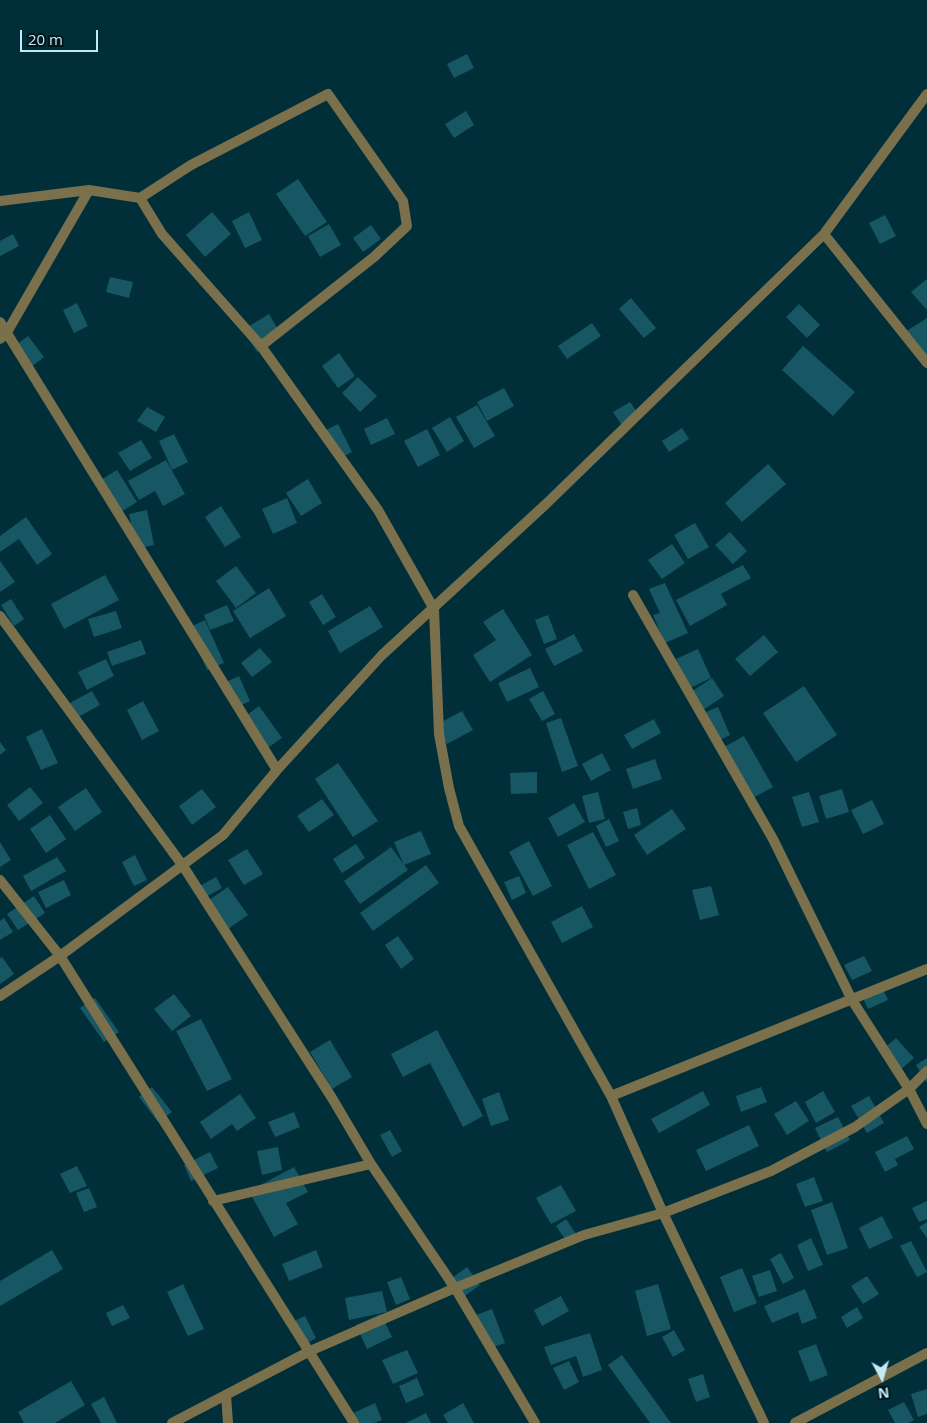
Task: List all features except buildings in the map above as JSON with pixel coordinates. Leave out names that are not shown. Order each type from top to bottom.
[{"type":"street","points":[[0,200],[89,190],[140,198],[191,165],[328,94],[403,201],[407,226],[374,257],[260,346]]},
{"type":"street","points":[[0,996],[60,956],[223,835],[278,770],[382,655],[546,504],[824,234],[927,94]]},
{"type":"street","points":[[3,336],[89,190]]},
{"type":"street","points":[[140,198],[162,234],[260,346],[378,510],[434,609],[439,734],[449,788],[459,826],[611,1096],[663,1213],[764,1423]]},
{"type":"street","points":[[824,234],[927,364]]},
{"type":"street","points":[[0,322],[3,336],[278,770]]},
{"type":"street","points":[[633,595],[773,838],[852,1000],[909,1089],[927,1124]]},
{"type":"street","points":[[0,616],[182,866],[332,1098],[371,1164],[455,1288],[534,1423]]},
{"type":"street","points":[[0,880],[60,956],[354,1423]]},
{"type":"street","points":[[611,1096],[927,969]]},
{"type":"street","points":[[172,1423],[310,1351],[455,1288],[584,1235],[663,1213],[771,1171],[855,1127],[909,1089],[927,1072]]},
{"type":"street","points":[[213,1201],[371,1164]]},
{"type":"street","points":[[795,1423],[927,1353]]},
{"type":"street","points":[[226,1395],[228,1423]]}]
